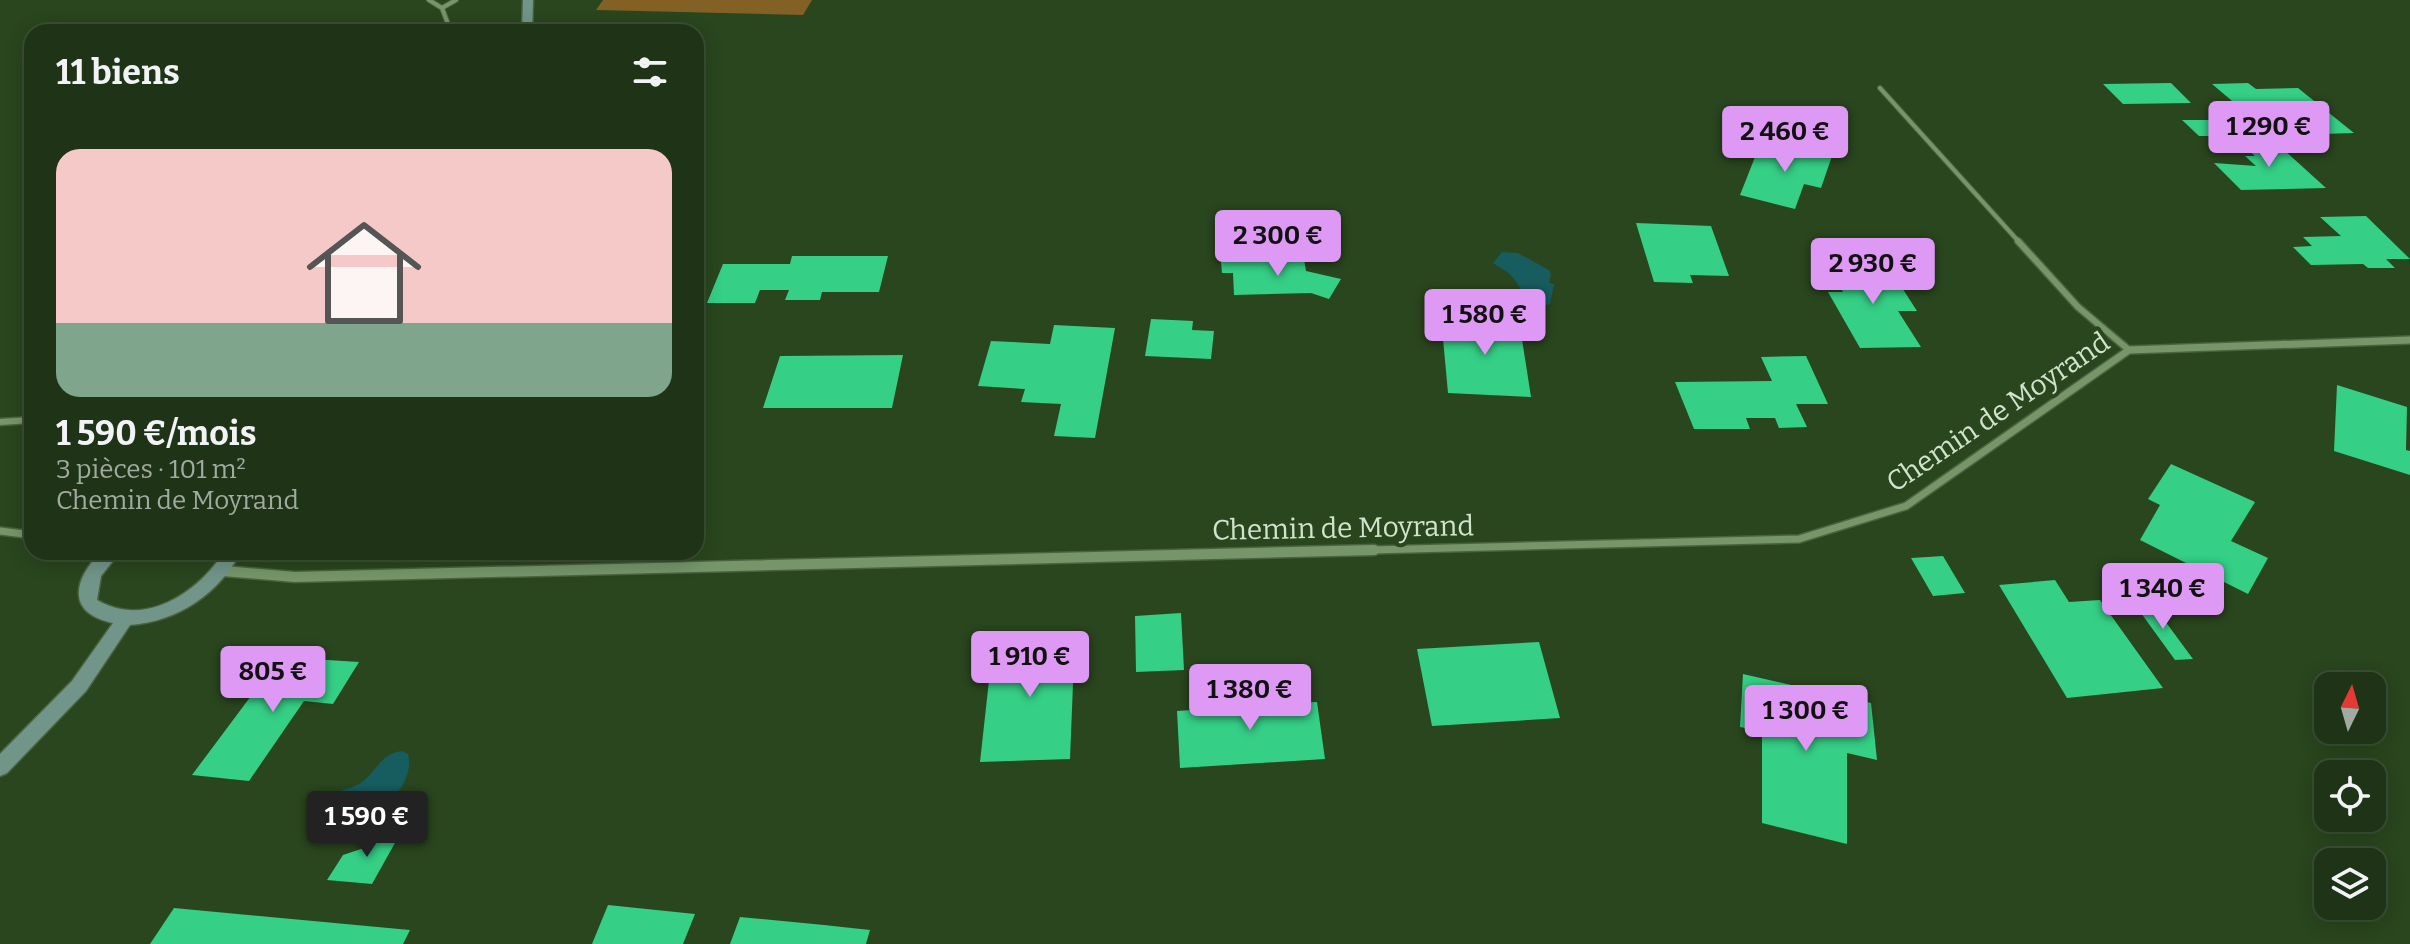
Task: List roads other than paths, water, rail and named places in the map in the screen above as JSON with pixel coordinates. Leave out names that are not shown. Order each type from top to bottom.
[{"type":"main road","points":[[527,24],[528,0]]},
{"type":"main road","points":[[103,560],[86,586],[88,603],[102,615],[125,619],[152,615],[180,605],[205,589],[223,571],[229,560]]},
{"type":"main road","points":[[0,767],[79,686],[125,619]]},
{"type":"street","name":"Chemin de Moyrand","points":[[223,571],[295,577],[1799,539],[1906,506],[2129,350],[2410,340]]},
{"type":"street","points":[[0,531],[24,534]]},
{"type":"lane","points":[[429,0],[442,8],[448,24]]},
{"type":"lane","points":[[442,8],[456,0]]},
{"type":"lane","points":[[1880,88],[2078,307],[2129,350]]},
{"type":"lane","points":[[0,422],[24,420]]},
{"type":"water","points":[[1502,252],[1518,253],[1549,270],[1549,283],[1554,284],[1550,304],[1542,306],[1531,303],[1513,277],[1493,263]]},
{"type":"water","points":[[402,751],[408,754],[409,768],[404,783],[383,808],[353,824],[325,822],[322,805],[326,800],[361,783],[384,759]]}]
